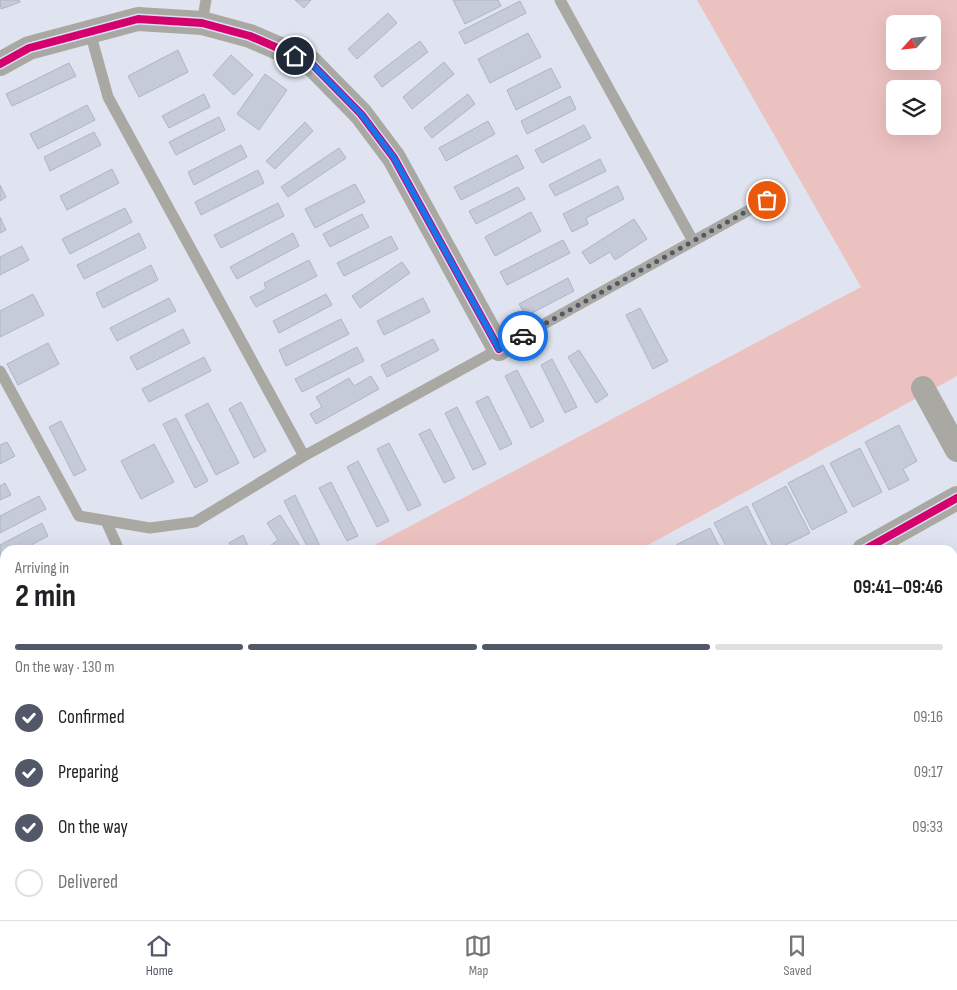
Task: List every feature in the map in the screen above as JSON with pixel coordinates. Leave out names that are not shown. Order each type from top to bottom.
[{"type":"street","points":[[0,64],[29,48],[138,19],[204,11],[250,36],[310,62],[361,114],[394,158],[499,349]]},
{"type":"street","points":[[923,388],[957,450]]},
{"type":"street","points":[[873,545],[957,498]]},
{"type":"lane","points":[[560,0],[693,241]]},
{"type":"lane","points":[[90,32],[108,97],[304,456]]},
{"type":"lane","points":[[0,371],[80,516],[150,528],[195,522],[304,456],[767,200]]},
{"type":"lane","points":[[106,520],[117,545]]},
{"type":"shaded area","points":[[697,0],[957,0],[957,376],[648,545],[374,545],[861,287]]},
{"type":"building","points":[[0,0],[19,0],[20,2],[1,9]]},
{"type":"building","points":[[295,0],[311,0],[304,8]]},
{"type":"building","points":[[453,0],[498,0],[501,6],[465,24]]},
{"type":"building","points":[[520,1],[526,13],[465,44],[459,32]]},
{"type":"building","points":[[388,13],[397,23],[357,59],[348,49]]},
{"type":"building","points":[[528,33],[541,57],[490,83],[478,59]]},
{"type":"building","points":[[420,41],[428,52],[382,87],[374,76]]},
{"type":"building","points":[[178,50],[188,72],[139,97],[128,76]]},
{"type":"building","points":[[231,55],[253,75],[234,95],[213,75]]},
{"type":"building","points":[[444,62],[454,74],[412,109],[403,97]]},
{"type":"building","points":[[69,63],[76,76],[12,106],[6,94]]},
{"type":"building","points":[[551,68],[561,87],[516,110],[507,90]]},
{"type":"building","points":[[265,74],[287,90],[259,130],[237,114]]},
{"type":"building","points":[[204,94],[210,107],[169,128],[162,116]]},
{"type":"building","points":[[468,94],[475,104],[432,138],[424,128]]},
{"type":"building","points":[[570,96],[576,109],[527,134],[521,121]]},
{"type":"building","points":[[87,105],[95,120],[38,149],[30,134]]},
{"type":"building","points":[[219,117],[225,130],[176,155],[169,142]]},
{"type":"building","points":[[488,121],[495,134],[446,161],[439,148]]},
{"type":"building","points":[[305,122],[313,131],[275,169],[266,161]]},
{"type":"building","points":[[584,125],[591,138],[542,163],[535,150]]},
{"type":"building","points":[[94,132],[101,145],[50,171],[44,157]]},
{"type":"building","points":[[241,145],[247,157],[194,185],[188,172]]},
{"type":"building","points":[[339,148],[346,158],[288,197],[281,187]]},
{"type":"building","points":[[517,155],[524,168],[461,200],[454,187]]},
{"type":"building","points":[[600,159],[606,171],[555,196],[549,185]]},
{"type":"building","points":[[112,169],[119,183],[67,210],[60,196]]},
{"type":"building","points":[[258,170],[264,183],[201,215],[195,202]]},
{"type":"building","points":[[355,184],[365,202],[315,228],[305,209]]},
{"type":"building","points":[[0,185],[6,197],[0,201]]},
{"type":"building","points":[[618,186],[624,199],[586,218],[588,224],[572,232],[563,214]]},
{"type":"building","points":[[518,187],[525,199],[476,224],[469,211]]},
{"type":"building","points":[[278,203],[284,216],[221,248],[214,235]]},
{"type":"building","points":[[125,208],[132,222],[70,254],[62,239]]},
{"type":"building","points":[[531,212],[541,231],[495,256],[485,237]]},
{"type":"building","points":[[362,214],[369,227],[330,247],[323,234]]},
{"type":"building","points":[[0,217],[6,230],[0,233]]},
{"type":"building","points":[[634,219],[647,239],[615,260],[610,252],[590,264],[582,252]]},
{"type":"building","points":[[139,233],[146,248],[84,279],[77,265]]},
{"type":"building","points":[[293,233],[299,246],[237,279],[230,267]]},
{"type":"building","points":[[391,236],[398,249],[344,276],[337,263]]},
{"type":"building","points":[[563,240],[570,253],[507,285],[500,272]]},
{"type":"building","points":[[22,246],[29,260],[0,275],[0,257]]},
{"type":"building","points":[[309,260],[317,276],[256,307],[250,297],[266,289],[264,283]]},
{"type":"building","points":[[402,262],[410,273],[360,308],[352,296]]},
{"type":"building","points":[[151,265],[158,280],[103,308],[96,293]]},
{"type":"building","points":[[568,278],[574,291],[526,316],[519,304]]},
{"type":"building","points":[[33,294],[44,315],[0,337],[0,311]]},
{"type":"building","points":[[326,294],[332,305],[279,333],[273,321]]},
{"type":"building","points":[[169,298],[176,311],[117,341],[110,328]]},
{"type":"building","points":[[423,298],[430,312],[384,335],[377,321]]},
{"type":"building","points":[[640,308],[668,361],[653,369],[626,315]]},
{"type":"building","points":[[341,319],[349,334],[286,366],[279,350]]},
{"type":"building","points":[[183,329],[190,343],[137,370],[130,357]]},
{"type":"building","points":[[433,339],[439,350],[387,377],[381,365]]},
{"type":"building","points":[[48,343],[59,364],[18,385],[7,364]]},
{"type":"building","points":[[357,347],[364,361],[302,392],[295,379]]},
{"type":"building","points":[[579,350],[608,395],[596,403],[568,357]]},
{"type":"building","points":[[204,357],[211,371],[149,402],[142,389]]},
{"type":"building","points":[[552,359],[577,407],[565,413],[541,365]]},
{"type":"building","points":[[517,370],[544,421],[531,428],[505,376]]},
{"type":"building","points":[[371,376],[379,389],[316,424],[310,414],[322,407],[316,397],[349,378],[354,386]]},
{"type":"building","points":[[488,396],[512,444],[500,450],[476,402]]},
{"type":"building","points":[[241,402],[266,451],[254,458],[229,409]]},
{"type":"building","points":[[208,403],[239,463],[216,475],[185,415]]},
{"type":"building","points":[[457,407],[486,464],[473,470],[445,413]]},
{"type":"building","points":[[176,418],[208,481],[195,488],[163,424]]},
{"type":"building","points":[[61,421],[86,470],[74,476],[49,427]]},
{"type":"building","points":[[899,425],[917,461],[903,469],[909,480],[889,490],[865,442]]},
{"type":"building","points":[[430,429],[455,478],[444,483],[419,434]]},
{"type":"building","points":[[7,442],[15,456],[0,464],[0,445]]},
{"type":"building","points":[[389,443],[421,505],[408,511],[377,449]]},
{"type":"building","points":[[154,444],[174,482],[141,499],[121,461]]},
{"type":"building","points":[[860,448],[882,492],[853,507],[830,463]]},
{"type":"building","points":[[358,461],[389,521],[377,527],[347,467]]},
{"type":"building","points":[[823,465],[847,512],[812,530],[788,483]]},
{"type":"building","points":[[331,482],[358,536],[347,541],[319,488]]},
{"type":"building","points":[[5,483],[11,495],[0,500],[0,486]]},
{"type":"building","points":[[786,486],[810,533],[785,545],[772,545],[752,504]]},
{"type":"building","points":[[295,495],[320,545],[306,545],[284,501]]},
{"type":"building","points":[[39,496],[46,509],[0,533],[0,516]]},
{"type":"building","points":[[747,506],[766,545],[725,545],[714,523]]},
{"type":"building","points":[[280,515],[299,545],[271,545],[278,540],[267,523]]},
{"type":"building","points":[[42,523],[48,536],[31,545],[0,545]]},
{"type":"building","points":[[710,528],[718,545],[676,545]]},
{"type":"building","points":[[243,535],[248,545],[230,545],[229,543]]},
{"type":"cycle path","points":[[0,64],[29,48],[138,19],[202,23],[250,36],[310,62],[361,114],[394,158],[499,349]]},
{"type":"cycle path","points":[[873,545],[957,498]]},
{"type":"way so far","points":[[523,336],[767,200]]},
{"type":"route","points":[[295,56],[310,62],[361,114],[394,158],[499,349],[523,336]]}]
